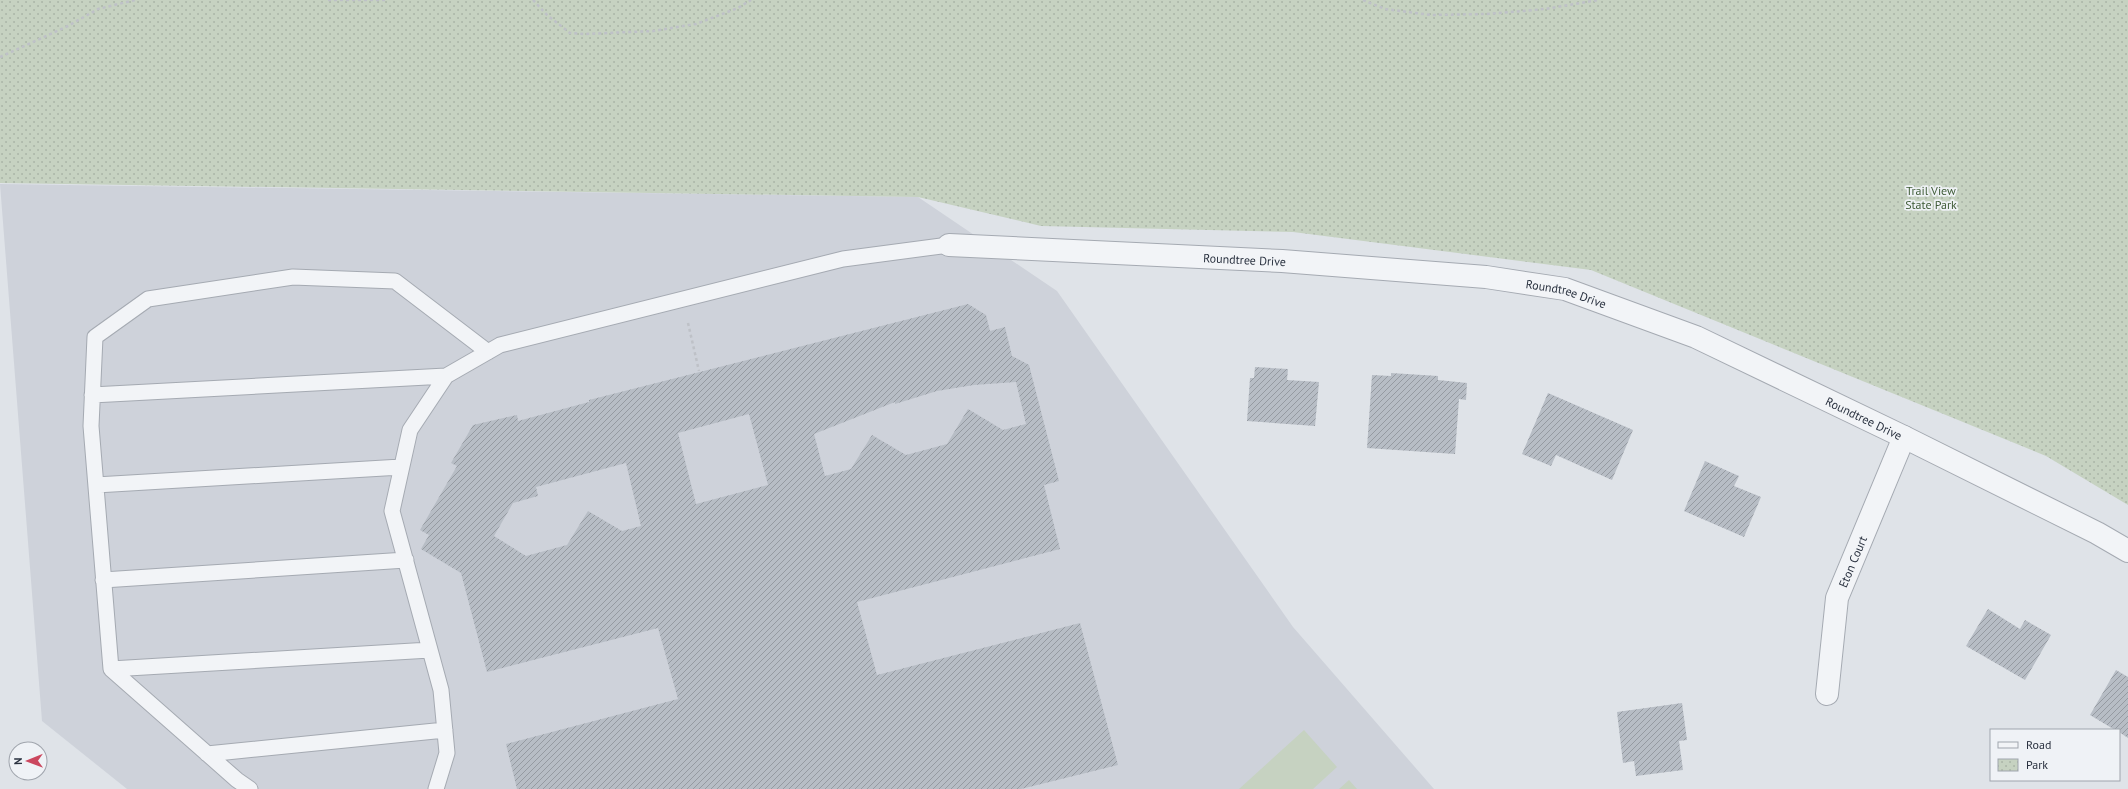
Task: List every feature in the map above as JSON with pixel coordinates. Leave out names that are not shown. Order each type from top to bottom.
[{"type":"street","name":"Roundtree Drive","points":[[949,245],[1282,261],[1486,277],[1565,289],[1696,337],[1904,437],[2097,533],[2128,551]]},
{"type":"street","name":"Eton Court","points":[[1827,694],[1837,598],[1904,437]]},
{"type":"lane","points":[[436,789],[446,753],[441,690],[392,511],[410,430],[446,376],[500,345],[843,260],[949,245]]},
{"type":"lane","points":[[250,789],[207,754],[111,669],[90,426],[95,337],[148,299],[293,277],[395,281],[488,352]]},
{"type":"lane","points":[[92,395],[446,376]]},
{"type":"lane","points":[[96,485],[401,467]]},
{"type":"lane","points":[[104,580],[406,560]]},
{"type":"lane","points":[[111,669],[430,650]]},
{"type":"lane","points":[[207,754],[445,730]]},
{"type":"path","points":[[0,57],[68,26],[98,9],[136,0]]},
{"type":"path","points":[[328,0],[387,0]]},
{"type":"path","points":[[533,0],[547,15],[570,33],[585,34],[653,31],[696,24],[738,8],[751,0]]},
{"type":"path","points":[[1363,0],[1385,9],[1431,15],[1486,14],[1545,10],[1598,0]]},
{"type":"path","points":[[687,319],[699,371]]},
{"type":"shaded area","points":[[0,184],[918,197],[1057,291],[1293,627],[1434,789],[127,789],[42,721]]},
{"type":"green space","name":"Trail View State Park","points":[[0,0],[2128,0],[2128,505],[2046,456],[1591,270],[1293,232],[1041,226],[918,197],[0,183]]},
{"type":"green space","points":[[1304,730],[1337,767],[1313,789],[1239,789]]},
{"type":"green space","points":[[1349,780],[1357,789],[1339,789]]},
{"type":"building","points":[[968,304],[986,315],[990,331],[1005,327],[1012,356],[1029,365],[1059,481],[1044,485],[1060,549],[857,602],[877,675],[1080,623],[1118,765],[1021,789],[517,789],[506,744],[678,699],[658,628],[487,672],[461,573],[421,549],[429,535],[420,530],[457,466],[451,463],[473,425],[517,415],[518,421],[589,402],[589,400]],"holes":[[[1016,382],[1026,424],[1003,430],[968,409],[947,444],[906,455],[872,435],[851,469],[825,476],[814,434],[895,402],[895,404],[937,391],[974,385]],[[749,414],[768,485],[696,504],[678,433]],[[626,463],[641,526],[622,531],[588,511],[567,545],[526,556],[494,536],[513,503],[538,496],[536,487]]]},
{"type":"building","points":[[1255,367],[1288,369],[1287,380],[1319,382],[1315,426],[1247,421],[1250,378],[1254,378]]},
{"type":"building","points":[[1391,373],[1438,376],[1438,380],[1467,383],[1466,400],[1459,399],[1455,454],[1367,448],[1372,375],[1391,376]]},
{"type":"building","points":[[1548,393],[1633,430],[1612,480],[1556,455],[1551,466],[1522,454]]},
{"type":"building","points":[[1705,461],[1739,476],[1734,486],[1761,497],[1744,537],[1684,511]]},
{"type":"building","points":[[1988,609],[2020,629],[2025,620],[2051,635],[2025,680],[1966,646]]},
{"type":"building","points":[[2116,670],[2128,677],[2128,738],[2120,733],[2120,729],[2113,729],[2090,715]]},
{"type":"building","points":[[1682,703],[1687,740],[1679,741],[1683,770],[1636,776],[1634,761],[1623,763],[1617,712]]}]
